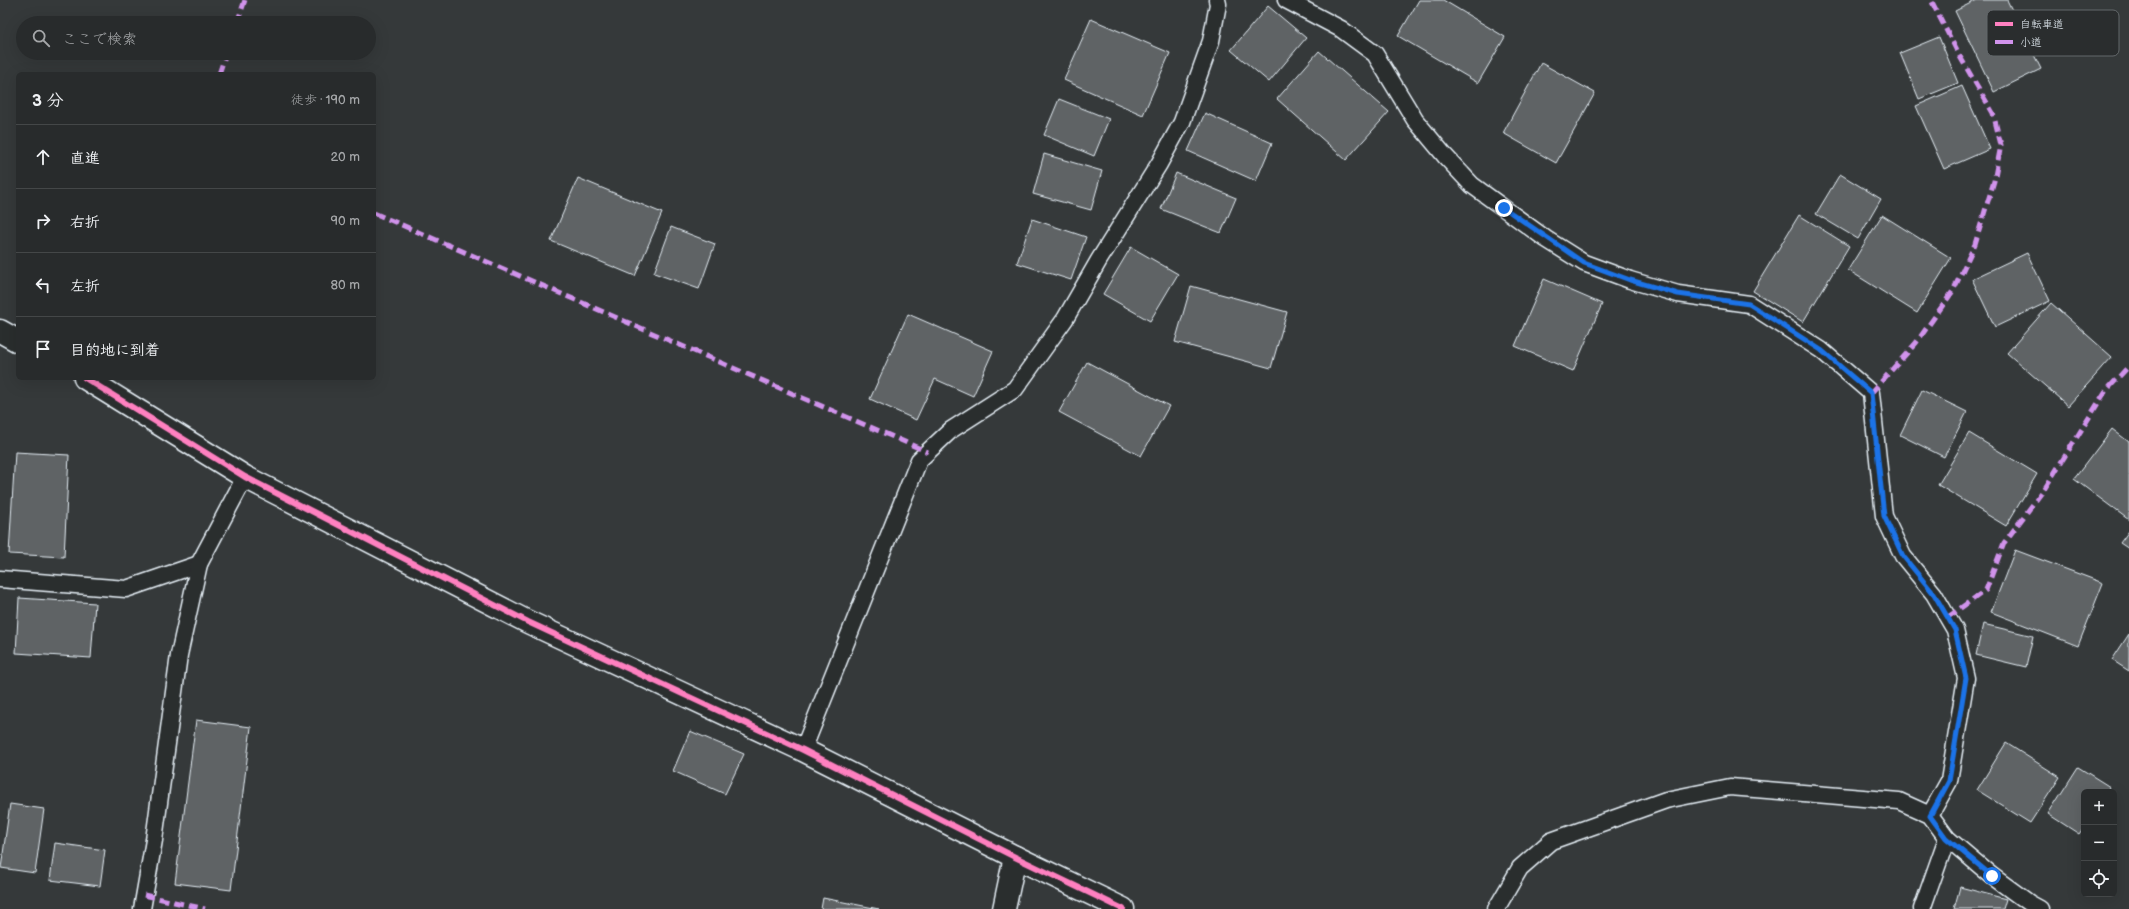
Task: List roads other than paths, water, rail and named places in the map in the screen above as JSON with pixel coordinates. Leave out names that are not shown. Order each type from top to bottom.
[{"type":"street","points":[[0,331],[16,340]]},
{"type":"street","points":[[88,380],[245,477],[528,622],[803,750],[1015,857],[1123,909]]},
{"type":"street","points":[[1004,909],[1015,857]]},
{"type":"lane","points":[[803,750],[919,460],[951,430],[1015,389],[1065,319],[1118,228],[1159,164],[1182,122],[1211,41],[1218,4],[1217,0]]},
{"type":"lane","points":[[1286,0],[1341,29],[1375,54],[1414,120],[1445,156],[1472,185],[1546,239],[1584,263],[1630,280],[1678,294],[1749,304],[1821,350],[1871,393],[1884,516],[1903,556],[1934,594],[1955,630],[1966,678],[1949,781],[1930,816]]},
{"type":"lane","points":[[142,909],[154,840],[179,655],[199,564],[245,477]]},
{"type":"lane","points":[[0,579],[126,588],[199,564]]},
{"type":"lane","points":[[1496,909],[1520,868],[1551,841],[1666,800],[1730,787],[1899,801],[1930,816],[1946,838],[1992,876],[2029,903],[2040,909]]},
{"type":"lane","points":[[1922,909],[1946,838]]}]
